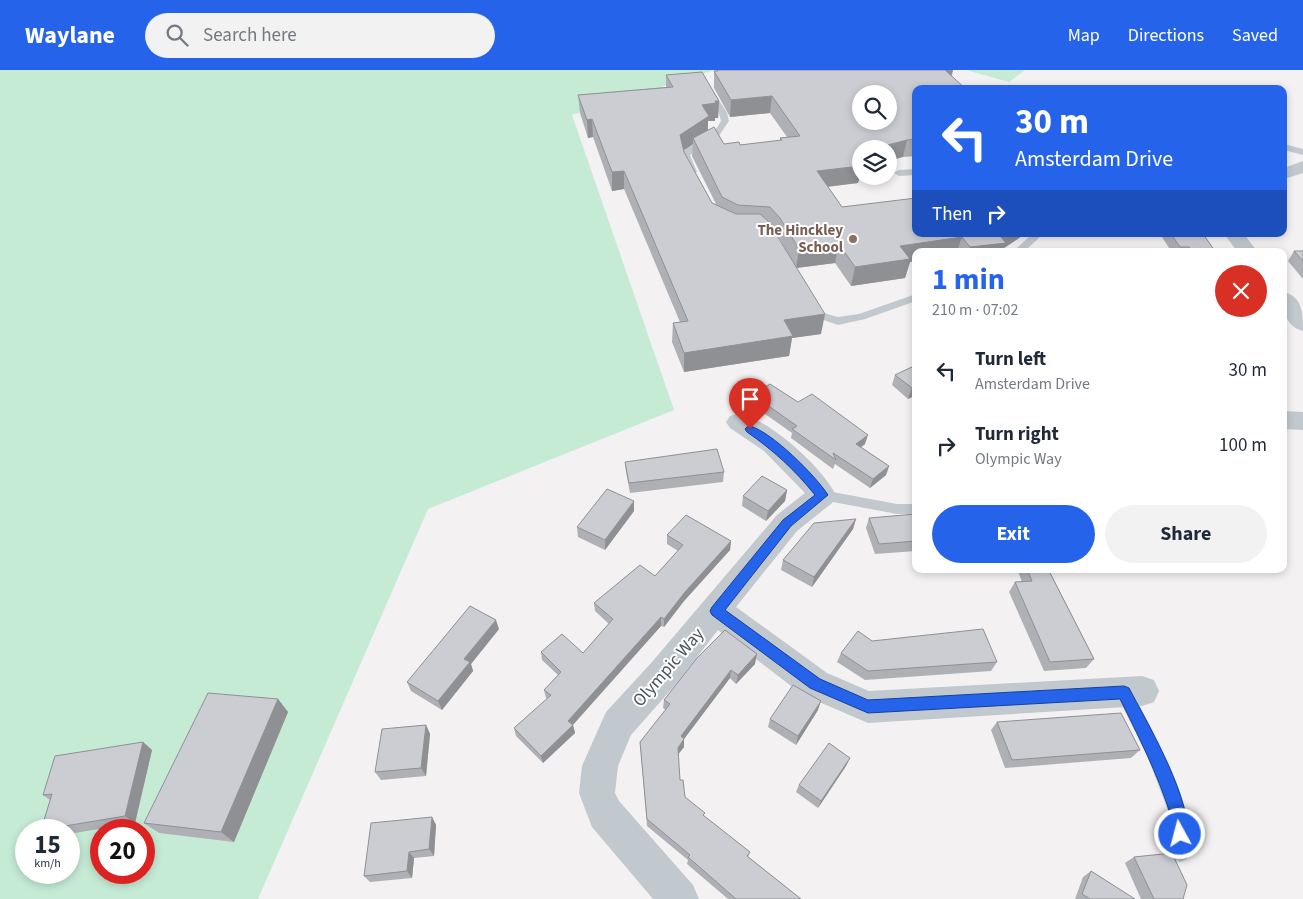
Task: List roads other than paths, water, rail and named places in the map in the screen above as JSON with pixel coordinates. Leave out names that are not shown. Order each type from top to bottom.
[{"type":"street","points":[[1287,173],[1303,166]]},
{"type":"street","points":[[1236,237],[1246,248]]},
{"type":"street","points":[[1287,303],[1303,324]]},
{"type":"street","points":[[1287,420],[1303,421]]},
{"type":"street","points":[[739,422],[773,444],[804,474],[822,495]]},
{"type":"street","name":"Olympic Way","points":[[679,899],[604,814],[597,793],[600,766],[618,724],[717,611],[787,523],[822,495]]},
{"type":"street","points":[[717,611],[815,684],[868,707],[1133,692]]},
{"type":"lane","points":[[698,185],[686,154],[695,145],[708,141],[720,134],[725,121],[723,113],[704,83]]},
{"type":"lane","points":[[1287,148],[1303,152]]},
{"type":"lane","points":[[899,173],[912,172]]},
{"type":"lane","points":[[1022,248],[1035,237]]},
{"type":"lane","points":[[806,296],[816,314],[838,321],[861,317],[912,298]]},
{"type":"lane","points":[[822,495],[898,509],[912,508]]},
{"type":"lane","points":[[1133,692],[1179,816],[1180,852]]},
{"type":"place","name":"The Hinckley School","points":[[853,239]]}]
